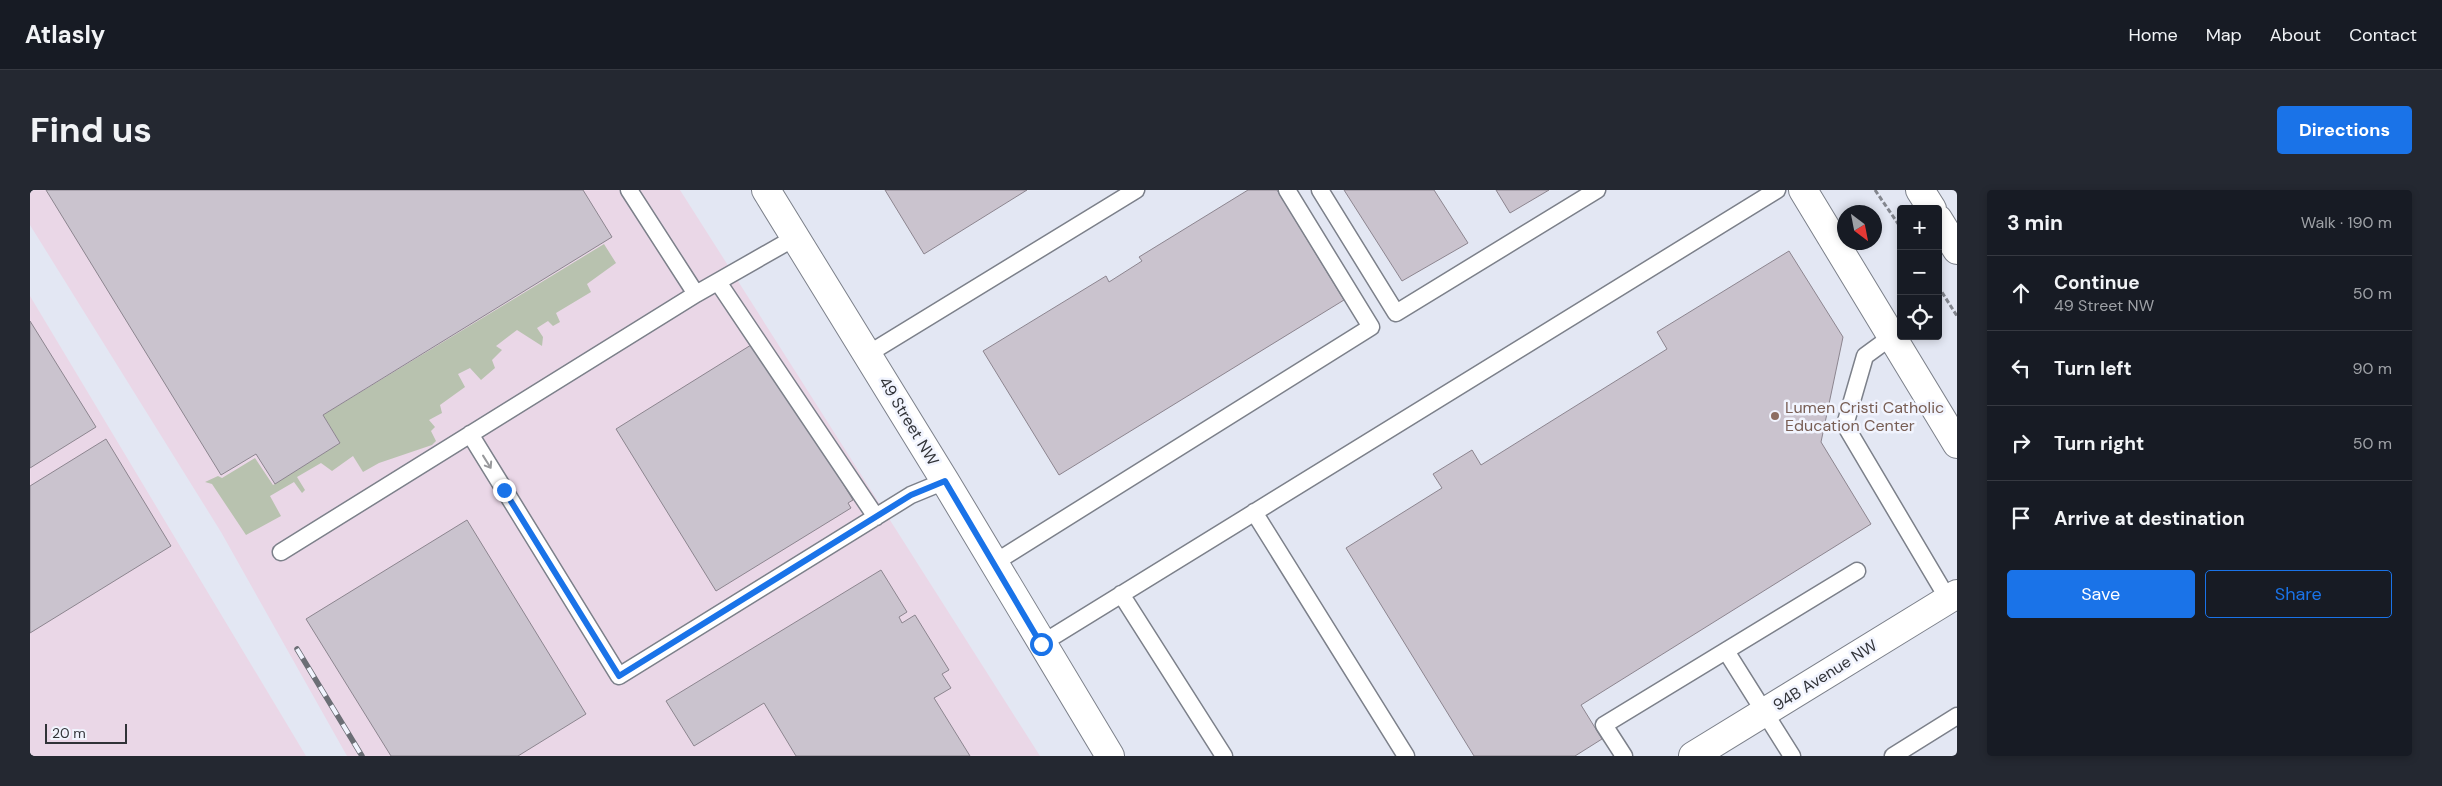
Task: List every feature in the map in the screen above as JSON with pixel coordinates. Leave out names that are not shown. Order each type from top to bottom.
[{"type":"street","name":"49 Street NW","points":[[766,190],[868,354],[1110,756]]},
{"type":"street","points":[[1803,190],[1957,444]]},
{"type":"street","points":[[1920,190],[1929,205]]},
{"type":"street","points":[[1942,226],[1957,250]]},
{"type":"street","name":"94B Avenue NW","points":[[1693,756],[1953,597]]},
{"type":"lane","points":[[629,190],[696,294]]},
{"type":"lane","points":[[868,354],[1136,190]]},
{"type":"lane","points":[[994,563],[1371,327],[1287,190]]},
{"type":"lane","points":[[1320,190],[1396,313],[1597,190]]},
{"type":"lane","points":[[1041,644],[1777,190]]},
{"type":"lane","points":[[281,552],[696,294],[796,237]]},
{"type":"lane","points":[[718,282],[876,517]]},
{"type":"lane","points":[[1892,337],[1865,356],[1845,425],[1953,597]]},
{"type":"lane","points":[[470,434],[619,676],[911,495],[945,481]]},
{"type":"lane","points":[[1254,512],[1406,756]]},
{"type":"lane","points":[[1624,756],[1604,725],[1856,571]]},
{"type":"lane","points":[[1121,594],[1224,756]]},
{"type":"lane","points":[[1726,651],[1792,756]]},
{"type":"lane","points":[[1893,756],[1957,716]]},
{"type":"path","points":[[1875,190],[1897,222]]},
{"type":"path","points":[[1942,292],[1957,316]]},
{"type":"shaded area","points":[[30,190],[680,190],[1040,756],[347,756],[221,532],[30,225]]},
{"type":"shaded area","points":[[30,296],[306,756],[30,756]]},
{"type":"green space","points":[[604,244],[616,263],[587,284],[591,292],[556,313],[560,322],[553,326],[548,321],[537,328],[543,337],[542,346],[517,330],[496,346],[502,350],[492,360],[495,368],[481,380],[470,368],[458,374],[465,387],[440,405],[442,413],[429,420],[435,427],[431,431],[436,441],[432,445],[379,463],[363,472],[353,456],[332,471],[321,463],[297,477],[305,490],[302,493],[294,482],[270,496],[281,516],[246,535],[212,484],[205,482],[218,476],[222,478],[255,458],[273,485],[340,443],[323,415]]},
{"type":"building","points":[[46,190],[583,190],[612,237],[323,415],[340,443],[275,484],[256,454],[221,475]]},
{"type":"building","points":[[885,190],[1027,190],[924,254]]},
{"type":"building","points":[[1248,190],[1277,190],[1344,300],[1059,475],[983,351],[1106,276],[1109,282],[1142,261],[1139,257]]},
{"type":"building","points":[[1344,190],[1434,190],[1468,243],[1402,281]]},
{"type":"building","points":[[1496,190],[1549,190],[1510,213]]},
{"type":"building","points":[[1789,251],[1843,337],[1821,442],[1871,524],[1581,705],[1602,739],[1575,756],[1474,756],[1346,548],[1442,488],[1433,474],[1472,450],[1481,465],[1667,349],[1657,332]]},
{"type":"building","points":[[30,321],[96,427],[30,468]]},
{"type":"building","points":[[751,345],[759,346],[853,500],[848,503],[851,508],[716,591],[616,429]]},
{"type":"building","points":[[106,439],[171,546],[30,633],[30,486]]},
{"type":"building","points":[[467,520],[586,714],[518,756],[391,756],[306,619]]},
{"type":"building","points":[[881,570],[907,612],[899,617],[902,623],[915,615],[949,670],[942,674],[951,688],[934,698],[970,756],[796,756],[764,703],[694,746],[666,701]]},
{"type":"railway","points":[[297,649],[362,756]]},
{"type":"place","name":"Lumen Cristi Catholic Education Center","points":[[1775,416]]},
{"type":"route","points":[[504,490],[619,676],[911,495],[945,481],[1041,644]]}]
